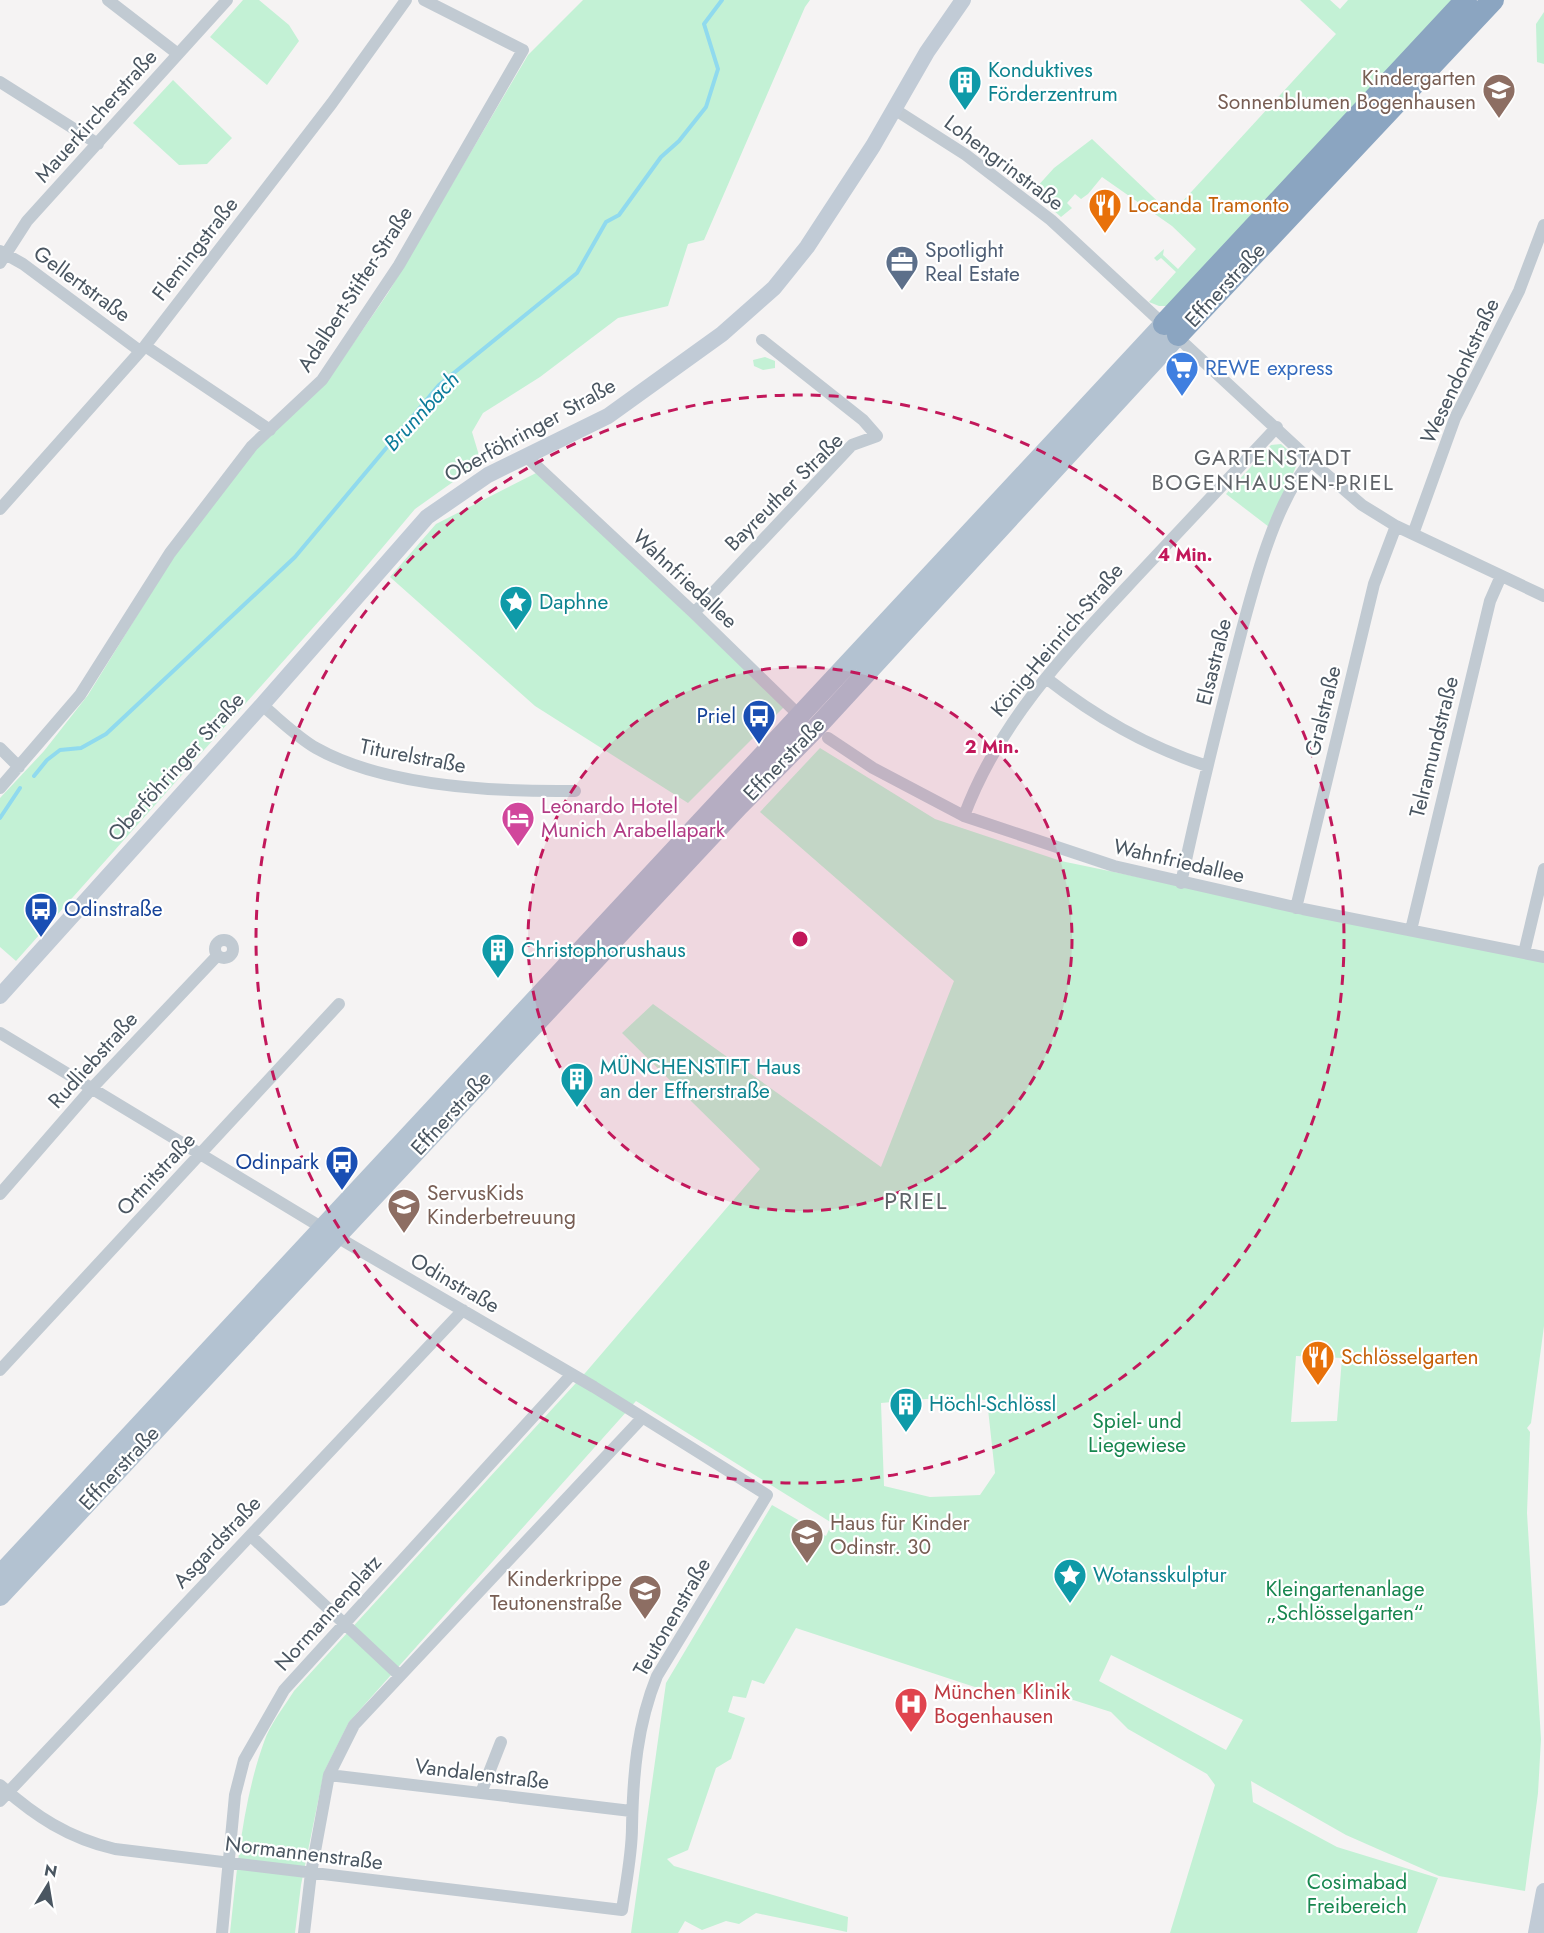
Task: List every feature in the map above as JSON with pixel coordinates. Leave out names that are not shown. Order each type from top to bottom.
[{"type":"highway","name":"Effnerstraße","points":[[1171,330],[1466,0]]},
{"type":"highway","name":"Effnerstraße","points":[[1171,330],[1493,0]]},
{"type":"main road","name":"Oberföhringer Straße","points":[[0,996],[262,705],[427,517],[481,480],[608,416],[722,334],[774,288],[807,247],[927,52],[963,0]]},
{"type":"main road","name":"Effnerstraße","points":[[814,727],[992,508],[1171,330]]},
{"type":"main road","name":"Effnerstraße","points":[[0,1575],[814,727],[1171,330]]},
{"type":"main road","name":"Effnerstraße","points":[[0,1596],[330,1232]]},
{"type":"main road","points":[[1536,1933],[1544,1891]]},
{"type":"street","points":[[108,0],[178,54]]},
{"type":"street","name":"Mauerkircherstraße","points":[[2,256],[27,221],[227,0]]},
{"type":"street","name":"Adalbert-Stifter-Straße","points":[[0,788],[100,667],[170,553],[252,446],[327,373],[399,265],[523,50],[424,0]]},
{"type":"street","name":"Flemingstraße","points":[[0,509],[143,348],[332,103],[402,1]]},
{"type":"street","points":[[0,82],[98,144]]},
{"type":"street","name":"Lohengrinstraße","points":[[894,109],[966,154],[1024,198],[1362,505],[1396,526],[1544,596]]},
{"type":"street","name":"Wesendonkstraße","points":[[1413,534],[1455,418],[1519,291],[1544,225]]},
{"type":"street","name":"Gellertstraße","points":[[2,256],[23,264],[143,348],[270,430]]},
{"type":"street","name":"Bayreuther Straße","points":[[694,612],[852,446],[877,436],[863,420],[762,340]]},
{"type":"street","name":"König-Heinrich-Straße","points":[[964,816],[978,780],[1001,737],[1046,678],[1102,613],[1277,427]]},
{"type":"street","name":"Wahnfriedallee","points":[[528,458],[814,727],[873,768],[964,816],[1102,863],[1180,883],[1544,957]]},
{"type":"street","name":"Elsastraße","points":[[1180,883],[1207,766],[1260,568],[1300,473],[1311,461]]},
{"type":"street","name":"Gralstraße","points":[[1296,908],[1374,584],[1396,526]]},
{"type":"street","name":"Telramundstraße","points":[[1411,930],[1490,600],[1500,576]]},
{"type":"street","points":[[1046,678],[1118,729],[1164,752],[1207,766]]},
{"type":"street","name":"Titurelstraße","points":[[262,705],[314,747],[358,767],[448,785],[504,791],[575,791]]},
{"type":"street","points":[[0,748],[19,767]]},
{"type":"street","points":[[1524,953],[1544,869]]},
{"type":"street","name":"Rudliebstraße","points":[[0,1194],[93,1087],[217,956]]},
{"type":"street","name":"Ortnitstraße","points":[[0,1370],[339,1004]]},
{"type":"street","name":"Odinstraße","points":[[0,1033],[330,1232],[572,1374],[767,1495]]},
{"type":"street","name":"Asgardstraße","points":[[2,1792],[251,1536],[463,1310]]},
{"type":"street","name":"Normannenplatz","points":[[222,1933],[235,1795],[244,1760],[284,1690],[572,1374]]},
{"type":"street","points":[[304,1933],[311,1873],[329,1775],[354,1725],[642,1418]]},
{"type":"street","name":"Teutonenstraße","points":[[622,1910],[640,1731],[646,1704],[657,1676],[767,1495]]},
{"type":"street","points":[[251,1536],[399,1675]]},
{"type":"street","points":[[481,1793],[501,1742]]},
{"type":"street","name":"Vandalenstraße","points":[[329,1775],[631,1811]]},
{"type":"street","name":"Normannenstraße","points":[[2,1792],[49,1825],[89,1843],[228,1864],[622,1910]]},
{"type":"green space","points":[[243,0],[259,0],[289,25],[299,41],[267,85],[210,37]]},
{"type":"green space","points":[[583,0],[810,0],[704,240],[688,244],[668,306],[618,318],[540,377],[483,413],[472,432],[481,462],[415,509],[344,593],[16,961],[0,947],[0,798],[44,751],[88,695],[175,554],[255,450],[326,383],[388,293],[528,55]]},
{"type":"green space","points":[[1300,0],[1330,0],[1340,9],[1348,0],[1453,0],[1167,306],[1149,302],[1176,272],[1161,258],[1157,261],[1154,258],[1164,249],[1163,255],[1178,269],[1196,249],[1172,226],[1102,177],[1081,199],[1075,194],[1067,203],[1072,208],[1061,217],[1035,194],[1035,189],[1054,168],[1092,139],[1171,214],[1336,34]]},
{"type":"green space","points":[[1544,12],[1544,64],[1537,62],[1536,24]]},
{"type":"green space","points":[[173,80],[232,138],[207,164],[179,165],[133,123]]},
{"type":"green space","points":[[765,357],[775,361],[775,368],[763,370],[754,366],[753,360]]},
{"type":"green space","points":[[1281,444],[1299,460],[1269,527],[1226,494],[1271,445]]},
{"type":"green space","points":[[538,472],[784,707],[688,803],[535,706],[390,577],[436,524]]},
{"type":"green space","points":[[820,748],[935,819],[1061,861],[1544,961],[1544,1326],[1531,1423],[1527,1428],[1530,1432],[1527,1513],[1541,1739],[1538,1793],[1525,1891],[1439,1876],[1346,1835],[1251,1781],[1253,1802],[1337,1847],[1438,1878],[1417,1933],[1170,1933],[1215,1785],[1207,1774],[1128,1729],[1111,1712],[1045,1691],[1002,1696],[796,1628],[764,1684],[752,1680],[746,1698],[733,1696],[728,1712],[745,1718],[731,1759],[716,1768],[688,1850],[667,1859],[674,1866],[848,1917],[847,1932],[756,1913],[739,1924],[726,1921],[702,1930],[685,1921],[678,1933],[631,1933],[666,1683],[772,1505],[826,1536],[832,1523],[636,1401],[349,1722],[324,1772],[301,1885],[295,1933],[230,1933],[241,1837],[250,1789],[264,1742],[294,1691],[586,1372],[760,1169],[622,1033],[653,1004],[881,1167],[954,981],[760,812]],"holes":[[[1296,1356],[1342,1358],[1337,1421],[1291,1422]],[[926,1399],[987,1400],[995,1473],[980,1495],[930,1497],[884,1486],[881,1403]],[[1111,1655],[1243,1720],[1226,1750],[1099,1681]]]},
{"type":"waterway","name":"Brunnbach","points":[[34,776],[47,760],[60,750],[81,748],[106,734],[295,557],[439,385],[577,273],[606,222],[619,215],[661,157],[679,141],[706,107],[718,69],[704,24],[722,0]]},
{"type":"waterway","name":"Brunnbach","points":[[0,818],[20,788]]},
{"type":"place","name":"Konduktives Förderzentrum","points":[[965,111]]},
{"type":"place","name":"Kindergarten Sonnenblumen Bogenhausen","points":[[1499,119]]},
{"type":"place","name":"Locanda Tramonto","points":[[1105,234]]},
{"type":"place","name":"Spotlight Real Estate","points":[[902,291]]},
{"type":"place","name":"REWE express","points":[[1182,397]]},
{"type":"place","name":"Daphne","points":[[516,631]]},
{"type":"place","name":"Priel","points":[[759,745]]},
{"type":"place","name":"Leonardo Hotel Munich Arabellapark","points":[[518,847]]},
{"type":"place","name":"Odinstraße","points":[[41,938]]},
{"type":"place","name":"Christophorushaus","points":[[498,979]]},
{"type":"place","name":"MÜNCHENSTIFT Haus an der Effnerstraße","points":[[577,1108]]},
{"type":"place","name":"Odinpark","points":[[342,1191]]},
{"type":"place","name":"ServusKids Kinderbetreuung","points":[[404,1234]]},
{"type":"place","name":"Schlösselgarten","points":[[1318,1386]]},
{"type":"place","name":"Höchl-Schlössl","points":[[906,1433]]},
{"type":"place","name":"Haus für Kinder Odinstr. 30","points":[[807,1564]]},
{"type":"place","name":"Wotansskulptur","points":[[1070,1604]]},
{"type":"place","name":"Kinderkrippe Teutonenstraße","points":[[645,1620]]},
{"type":"place","name":"München Klinik Bogenhausen","points":[[911,1733]]},
{"type":"district","name":"GARTENSTADT BOGENHAUSEN-PRIEL","points":[[1273,470]]},
{"type":"district","name":"PRIEL","points":[[916,1200]]},
{"type":"park label","name":"Spiel- und Liegewiese","points":[[1137,1433]]},
{"type":"park label","name":"Kleingartenanlage „Schlösselgarten“","points":[[1345,1601]]},
{"type":"park label","name":"Cosimabad Freibereich","points":[[1357,1894]]}]
